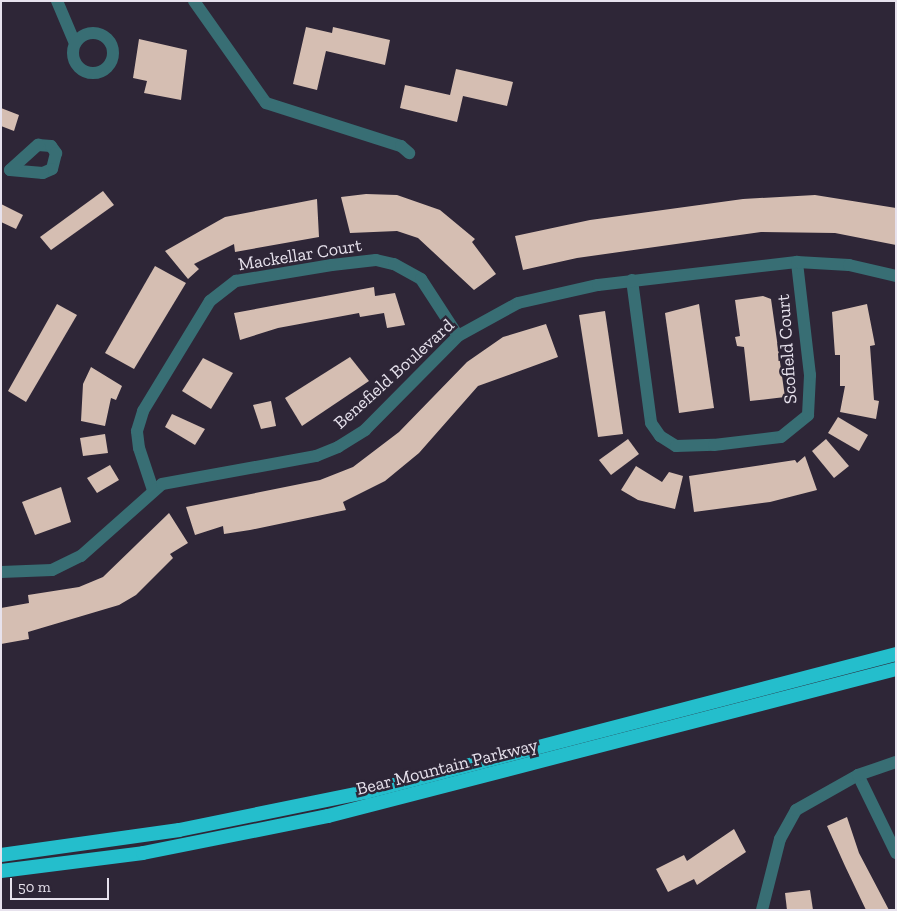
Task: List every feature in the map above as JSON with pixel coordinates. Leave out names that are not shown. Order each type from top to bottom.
[{"type":"highway","name":"Bear Mountain Parkway","points":[[1,855],[179,830],[366,792],[896,654]]},
{"type":"highway","name":"Bear Mountain Parkway","points":[[1,871],[143,853],[328,816],[896,670]]},
{"type":"street","points":[[57,1],[74,41]]},
{"type":"street","points":[[194,1],[266,103],[401,146],[409,153]]},
{"type":"street","name":"Mackellar Court","points":[[153,490],[139,448],[138,431],[143,412],[210,301],[236,281],[332,265],[376,260],[394,264],[421,279],[458,336]]},
{"type":"street","name":"Benefield Boulevard","points":[[1,572],[52,570],[81,556],[153,490],[211,472],[316,456],[338,448],[364,430],[458,336],[518,303],[632,280],[797,262],[849,265],[896,276]]},
{"type":"street","name":"Scofield Court","points":[[632,280],[651,423],[660,436],[676,446],[714,445],[781,436],[808,415],[810,375],[797,262]]},
{"type":"street","points":[[762,910],[786,822],[796,810],[858,774],[896,762]]},
{"type":"street","points":[[858,774],[896,853]]},
{"type":"building","points":[[306,27],[332,33],[333,27],[390,40],[385,65],[326,51],[317,90],[293,84]]},
{"type":"building","points":[[139,39],[187,50],[181,100],[144,93],[147,81],[133,78]]},
{"type":"building","points":[[456,69],[513,82],[507,106],[463,96],[457,122],[400,108],[405,85],[450,95]]},
{"type":"building","points":[[1,108],[19,115],[14,131],[1,126]]},
{"type":"building","points":[[103,191],[114,205],[51,250],[40,237]]},
{"type":"building","points":[[366,194],[397,195],[440,210],[475,239],[472,242],[496,274],[474,290],[418,238],[397,231],[350,233],[341,197]]},
{"type":"building","points":[[815,195],[896,208],[896,245],[835,233],[761,232],[577,258],[523,270],[515,236],[590,220],[743,199]]},
{"type":"building","points":[[317,199],[319,237],[235,252],[234,244],[194,264],[199,269],[188,279],[165,251],[225,217]]},
{"type":"building","points":[[1,204],[23,215],[16,229],[1,222]]},
{"type":"building","points":[[155,266],[186,283],[134,369],[105,353]]},
{"type":"building","points":[[374,287],[375,296],[395,293],[405,325],[387,328],[384,313],[360,317],[359,313],[278,328],[240,340],[234,313]]},
{"type":"building","points":[[763,296],[771,299],[785,397],[750,401],[744,347],[737,346],[735,337],[740,336],[735,300]]},
{"type":"building","points":[[57,304],[77,315],[26,402],[8,391]]},
{"type":"building","points":[[699,304],[714,408],[679,413],[665,313]]},
{"type":"building","points":[[867,304],[875,345],[870,346],[874,400],[879,401],[876,419],[840,412],[845,386],[840,386],[840,355],[835,355],[832,312]]},
{"type":"building","points":[[605,311],[623,434],[598,437],[579,315]]},
{"type":"building","points":[[546,324],[558,357],[478,386],[419,453],[385,481],[343,502],[346,510],[224,534],[223,526],[195,535],[186,507],[320,480],[353,467],[399,432],[467,362],[503,337]]},
{"type":"building","points":[[350,357],[369,381],[302,426],[285,398]]},
{"type":"building","points":[[203,358],[233,373],[211,409],[182,391]]},
{"type":"building","points":[[91,367],[122,386],[116,400],[111,398],[105,426],[81,421],[83,384]]},
{"type":"building","points":[[271,401],[276,426],[261,429],[253,405]]},
{"type":"building","points":[[172,414],[205,429],[195,445],[165,427]]},
{"type":"building","points":[[838,417],[868,435],[859,451],[828,433]]},
{"type":"building","points":[[105,434],[108,453],[83,456],[80,438]]},
{"type":"building","points":[[628,439],[639,454],[611,475],[599,460]]},
{"type":"building","points":[[826,439],[849,466],[834,478],[812,451]]},
{"type":"building","points":[[805,456],[817,490],[770,502],[694,512],[689,476],[795,460],[797,463]]},
{"type":"building","points":[[110,465],[119,480],[97,493],[87,478]]},
{"type":"building","points":[[636,466],[662,482],[669,472],[683,476],[675,509],[638,500],[621,490]]},
{"type":"building","points":[[61,487],[71,522],[35,535],[22,502]]},
{"type":"building","points":[[169,513],[188,543],[170,554],[173,558],[136,595],[119,605],[28,632],[29,639],[1,644],[1,608],[29,603],[28,595],[79,587],[103,577]]},
{"type":"building","points":[[847,817],[859,853],[889,910],[866,910],[845,866],[827,826]]},
{"type":"building","points":[[734,829],[746,852],[697,885],[694,879],[668,892],[656,869],[684,855],[687,861]]},
{"type":"building","points":[[810,890],[813,910],[787,910],[785,893]]}]
